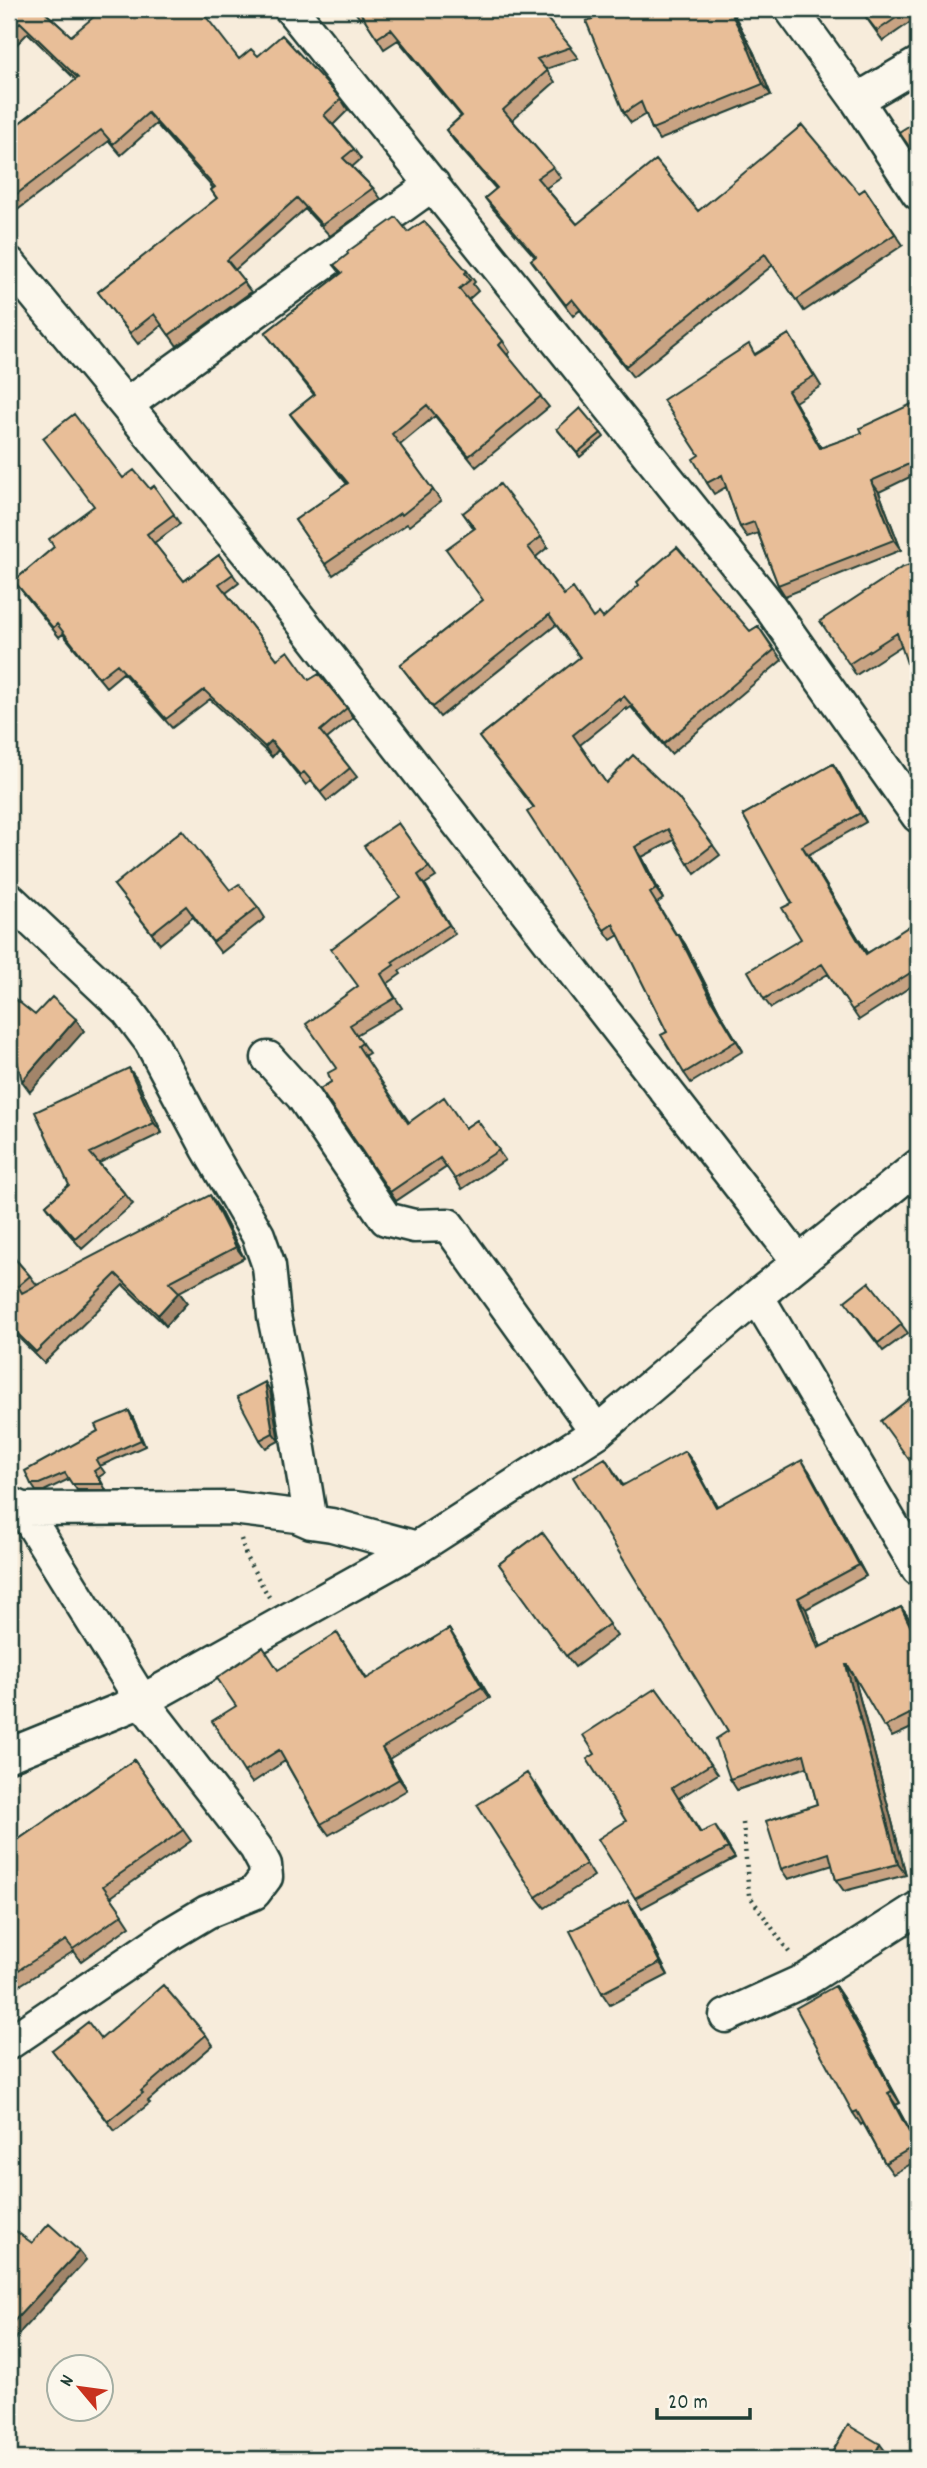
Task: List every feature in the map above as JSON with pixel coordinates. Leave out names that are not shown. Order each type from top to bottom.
[{"type":"street","points":[[291,9],[765,600],[918,816]]},
{"type":"street","points":[[791,9],[857,100],[918,193]]},
{"type":"street","points":[[857,100],[918,64]]},
{"type":"street","points":[[126,405],[433,184]]},
{"type":"street","points":[[9,263],[261,569],[799,1262]]},
{"type":"street","points":[[9,900],[127,1010],[143,1032],[258,1235],[269,1266],[274,1316],[311,1522]]},
{"type":"street","points":[[268,1058],[303,1097],[386,1219],[414,1226],[448,1225],[597,1432]]},
{"type":"street","points":[[9,1755],[142,1701],[417,1548],[597,1432],[757,1296],[918,1166]]},
{"type":"street","points":[[757,1296],[918,1569]]},
{"type":"street","points":[[16,1506],[232,1508],[297,1516],[311,1522],[417,1548]]},
{"type":"street","points":[[9,2043],[170,1934],[207,1912],[254,1893],[266,1877],[265,1865],[256,1848],[142,1701],[16,1506]]},
{"type":"street","points":[[726,2016],[807,1979],[918,1908]]},
{"type":"path","points":[[232,1508],[247,1559],[284,1622]]},
{"type":"path","points":[[743,1823],[749,1895],[807,1979]]},
{"type":"building","points":[[9,9],[41,9],[71,36],[103,9],[200,9],[239,59],[251,49],[258,56],[282,35],[341,99],[324,115],[354,149],[343,158],[373,188],[322,225],[297,198],[227,260],[244,281],[169,335],[154,314],[130,333],[98,292],[217,198],[211,190],[215,187],[148,113],[113,144],[101,130],[9,200],[9,131],[78,78],[20,22],[9,34]]},
{"type":"building","points":[[358,9],[539,9],[571,47],[537,59],[547,71],[503,110],[553,167],[537,178],[577,224],[656,160],[698,211],[802,125],[859,193],[865,189],[895,234],[796,300],[765,254],[626,366],[572,299],[566,305],[531,260],[536,256],[485,198],[497,188],[446,130],[462,116],[391,29],[377,38]]},
{"type":"building","points":[[594,9],[729,9],[763,84],[652,129],[641,102],[624,113],[586,21],[598,17]]},
{"type":"building","points":[[860,9],[909,9],[877,31]]},
{"type":"building","points":[[918,120],[918,159],[899,132]]},
{"type":"building","points":[[396,217],[408,232],[424,221],[467,271],[465,273],[470,280],[459,289],[503,341],[499,345],[541,396],[469,456],[427,405],[392,434],[433,490],[402,515],[400,513],[325,564],[295,520],[348,483],[290,414],[315,394],[265,333],[342,273],[334,265],[348,254],[347,252]]},
{"type":"building","points":[[789,334],[814,376],[788,391],[820,448],[862,433],[860,428],[918,401],[918,460],[871,481],[894,540],[778,585],[754,522],[740,527],[722,475],[707,483],[693,459],[699,455],[663,400],[749,344],[755,355]]},
{"type":"building","points":[[580,408],[601,433],[577,453],[557,429]]},
{"type":"building","points":[[74,414],[123,478],[134,470],[150,489],[154,486],[174,514],[147,534],[184,581],[219,555],[233,574],[219,584],[277,659],[288,651],[309,680],[319,674],[347,708],[320,731],[350,768],[321,792],[304,772],[300,775],[271,741],[265,747],[204,690],[166,719],[117,664],[99,678],[57,624],[53,628],[14,581],[54,547],[49,539],[94,506],[43,438]]},
{"type":"building","points":[[500,484],[541,537],[528,547],[564,595],[573,588],[593,618],[599,613],[603,618],[639,585],[637,582],[677,547],[750,631],[758,626],[774,650],[664,744],[624,696],[573,735],[606,783],[633,755],[678,798],[713,845],[688,864],[668,829],[635,847],[656,889],[650,893],[676,935],[678,934],[736,1041],[684,1073],[661,1035],[667,1032],[613,924],[604,930],[527,812],[534,807],[479,737],[580,657],[549,615],[433,707],[400,665],[483,600],[446,549],[475,528],[463,513]]},
{"type":"building","points":[[918,562],[918,697],[897,633],[849,664],[820,621],[901,568]]},
{"type":"building","points":[[833,764],[860,813],[802,846],[866,954],[914,923],[918,930],[918,968],[852,1010],[822,964],[764,999],[748,971],[801,939],[782,908],[792,903],[743,815]]},
{"type":"building","points":[[398,823],[429,867],[418,875],[449,925],[392,962],[394,965],[381,974],[395,998],[350,1025],[362,1043],[358,1046],[408,1123],[444,1097],[465,1128],[477,1120],[499,1150],[455,1179],[440,1158],[390,1192],[320,1089],[331,1082],[328,1073],[337,1068],[306,1024],[358,986],[331,949],[400,897],[364,846]]},
{"type":"building","points":[[182,830],[230,890],[239,884],[258,907],[213,942],[186,906],[152,933],[114,885]]},
{"type":"building","points":[[9,994],[35,1015],[52,997],[76,1019],[22,1081],[11,1035],[9,1037]]},
{"type":"building","points":[[129,1068],[154,1123],[90,1153],[125,1194],[75,1238],[46,1205],[69,1185],[35,1112]]},
{"type":"building","points":[[210,1195],[236,1247],[169,1282],[179,1292],[158,1315],[116,1274],[36,1352],[9,1325],[9,1252],[30,1276],[18,1286],[22,1293]]},
{"type":"building","points":[[869,1282],[902,1324],[878,1343],[845,1301]]},
{"type":"building","points":[[265,1382],[273,1433],[260,1440],[237,1397]]},
{"type":"building","points":[[918,1392],[918,1472],[881,1421]]},
{"type":"building","points":[[129,1411],[141,1440],[96,1460],[100,1467],[94,1471],[102,1484],[72,1484],[65,1473],[39,1484],[31,1484],[25,1471],[98,1431],[95,1425]]},
{"type":"building","points":[[685,1451],[716,1507],[802,1460],[859,1565],[798,1598],[818,1648],[901,1607],[918,1642],[918,1710],[884,1727],[846,1665],[898,1864],[836,1880],[829,1853],[781,1869],[766,1821],[817,1804],[804,1754],[730,1779],[716,1739],[728,1731],[573,1477],[605,1458],[622,1486]]},
{"type":"building","points":[[542,1532],[609,1624],[566,1656],[499,1564]]},
{"type":"building","points":[[449,1629],[482,1687],[382,1748],[399,1779],[321,1824],[279,1750],[244,1772],[212,1721],[236,1706],[217,1678],[263,1647],[278,1670],[337,1633],[366,1679]]},
{"type":"building","points":[[656,1688],[711,1764],[672,1788],[700,1833],[715,1826],[728,1848],[635,1898],[598,1839],[626,1821],[587,1759],[595,1754],[583,1735]]},
{"type":"building","points":[[134,1760],[183,1830],[103,1886],[123,1914],[73,1949],[66,1940],[9,1976],[9,1846]]},
{"type":"building","points":[[918,1765],[918,1785],[910,1770]]},
{"type":"building","points":[[527,1773],[586,1864],[536,1897],[477,1805]]},
{"type":"building","points":[[628,1901],[660,1963],[602,1993],[570,1931]]},
{"type":"building","points":[[163,1985],[206,2035],[108,2121],[52,2050],[88,2022],[101,2039]]},
{"type":"building","points":[[835,1986],[892,2091],[888,2093],[916,2145],[885,2163],[857,2111],[853,2113],[796,2008]]},
{"type":"building","points":[[49,2224],[79,2251],[9,2329],[9,2226],[32,2243]]},
{"type":"building","points":[[848,2425],[880,2444],[872,2459],[828,2459]]}]
